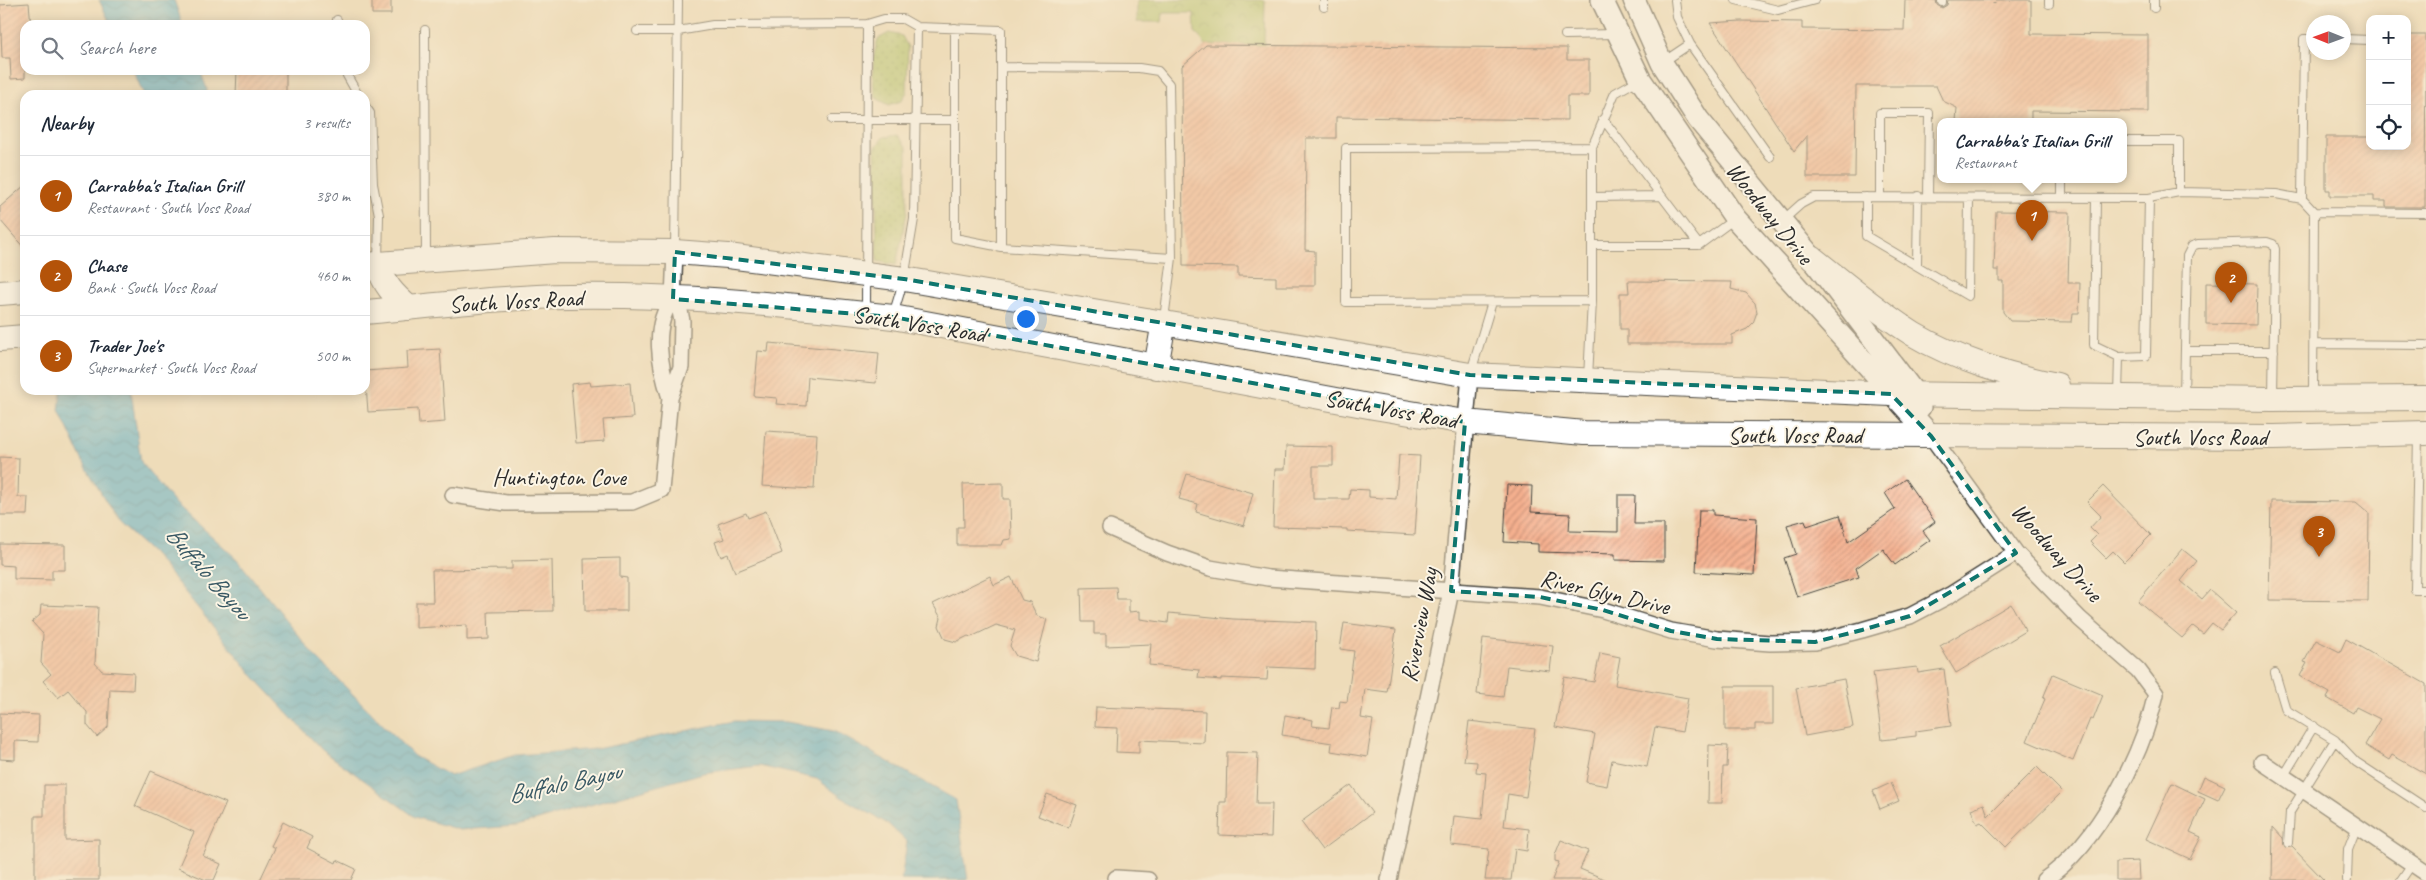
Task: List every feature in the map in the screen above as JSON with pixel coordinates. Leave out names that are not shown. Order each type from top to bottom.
[{"type":"main road","name":"Woodway Drive","points":[[1602,0],[1640,79],[1735,218],[1891,394],[1931,436]]},
{"type":"main road","name":"Woodway Drive","points":[[1634,0],[1662,63],[1698,119],[1780,222],[1812,258],[1915,394],[1931,436]]},
{"type":"main road","points":[[1640,79],[1662,63]]},
{"type":"main road","name":"South Voss Road","points":[[372,265],[555,251],[675,252],[746,258],[904,279],[1470,375],[1891,394],[2273,399],[2426,398]]},
{"type":"main road","points":[[1812,258],[1913,334],[1971,361],[2032,380],[2118,396]]},
{"type":"main road","points":[[372,265],[394,295],[409,308]]},
{"type":"main road","name":"South Voss Road","points":[[370,312],[568,296],[673,299],[893,316],[1156,367],[1465,422],[1584,433],[2274,437],[2422,433]]},
{"type":"main road","points":[[1156,367],[1164,322]]},
{"type":"main road","points":[[2273,399],[2274,437]]},
{"type":"street","name":"Huntington Cove","points":[[453,495],[506,503],[632,502],[661,490],[670,398],[681,367],[682,321],[680,311],[673,299],[675,252]]},
{"type":"street","name":"Huntington Cove","points":[[670,398],[663,376],[660,355],[664,310],[673,299]]},
{"type":"street","name":"Riverview Way","points":[[1388,880],[1451,591],[1470,375]]},
{"type":"street","name":"Woodway Drive","points":[[1931,436],[2016,553],[2080,619],[2138,670],[2156,694],[2152,714],[2136,752],[2102,818],[2082,846],[2061,868],[2044,880]]},
{"type":"street","name":"River Glyn Drive","points":[[1110,528],[1167,553],[1210,568],[1268,578],[1540,597],[1604,610],[1671,631],[1717,639],[1770,643],[1815,642],[1910,616],[1950,594],[2016,553]]},
{"type":"street","points":[[2262,762],[2426,873]]},
{"type":"street","points":[[1116,878],[1148,880]]},
{"type":"lane","points":[[675,252],[678,0]]},
{"type":"lane","points":[[1675,0],[1677,17],[1690,44],[1770,157]]},
{"type":"lane","points":[[1736,0],[1778,10],[1815,0]]},
{"type":"lane","points":[[637,31],[678,31],[713,25],[867,24],[884,19],[903,19],[917,27],[1001,30],[1001,247]]},
{"type":"lane","points":[[866,314],[867,24]]},
{"type":"lane","points":[[893,316],[904,279],[914,219],[917,27]]},
{"type":"lane","points":[[955,28],[955,238],[1001,247],[1172,258]]},
{"type":"lane","points":[[425,30],[426,260]]},
{"type":"lane","points":[[1565,35],[1618,34]]},
{"type":"lane","points":[[2302,199],[2304,39],[2306,39]]},
{"type":"lane","points":[[2351,40],[2366,40]]},
{"type":"lane","points":[[1662,63],[1690,44]]},
{"type":"lane","points":[[1001,67],[1138,68],[1158,71],[1170,84],[1172,258],[1164,322]]},
{"type":"lane","points":[[347,75],[355,90]]},
{"type":"lane","points":[[1588,380],[1592,301],[1592,147],[1615,94],[1640,79]]},
{"type":"lane","points":[[370,113],[373,184],[379,215],[372,265]]},
{"type":"lane","points":[[1880,196],[1880,113],[1929,113],[1928,196]]},
{"type":"lane","points":[[1603,118],[1700,245]]},
{"type":"lane","points":[[832,120],[955,120]]},
{"type":"lane","points":[[2127,141],[2179,141],[2179,192]]},
{"type":"lane","points":[[1592,147],[1346,148],[1346,302],[1592,301]]},
{"type":"lane","points":[[2062,183],[2062,198]]},
{"type":"lane","points":[[1780,222],[1814,197],[2149,198],[2179,192],[2276,194],[2302,199],[2314,212],[2313,398]]},
{"type":"lane","points":[[1592,197],[1661,196]]},
{"type":"lane","points":[[1917,265],[1918,196]]},
{"type":"lane","points":[[1866,197],[1866,236],[1968,296],[1969,198]]},
{"type":"lane","points":[[2096,198],[2094,345],[2119,357],[2146,356],[2149,198]]},
{"type":"lane","points":[[2314,212],[2426,213]]},
{"type":"lane","points":[[1592,245],[1700,245],[1735,218]]},
{"type":"lane","points":[[2184,397],[2187,256],[2192,246],[2198,244],[2267,242],[2273,244],[2275,249],[2273,399]]},
{"type":"lane","points":[[1470,375],[1492,302]]},
{"type":"lane","points":[[2314,344],[2426,345]]},
{"type":"lane","points":[[2185,351],[2274,351]]},
{"type":"lane","points":[[2118,396],[2119,357]]},
{"type":"lane","points":[[2422,433],[2415,590],[2426,590]]},
{"type":"lane","points":[[2275,673],[2286,710],[2335,740],[2356,762],[2426,808]]},
{"type":"lane","points":[[2283,777],[2314,726]]},
{"type":"lane","points":[[2288,844],[2290,812],[2335,740]]},
{"type":"lane","points":[[2346,880],[2348,849],[2357,826]]},
{"type":"lane","points":[[2401,880],[2412,864]]},
{"type":"highlighted area","points":[[675,252],[904,279],[1470,375],[1891,394],[1931,436],[2016,553],[1910,616],[1862,630],[1815,642],[1717,639],[1671,631],[1603,610],[1540,597],[1451,591],[1465,422],[893,317],[673,299]]},
{"type":"green space","points":[[1137,0],[1265,0],[1264,45],[1206,45],[1195,32],[1194,13],[1163,13],[1162,22],[1137,22]]},
{"type":"green space","points":[[889,33],[902,36],[908,47],[907,92],[901,101],[889,105],[876,98],[873,61],[878,39]]},
{"type":"green space","points":[[897,135],[907,147],[907,213],[896,265],[877,261],[875,148],[883,137]]},
{"type":"water","points":[[99,0],[174,0],[181,20],[109,20]]},
{"type":"water","points":[[135,75],[202,75],[207,89],[207,90],[142,90]]},
{"type":"water","name":"Buffalo Bayou","points":[[60,395],[132,395],[141,462],[173,501],[237,559],[314,655],[414,756],[450,776],[515,755],[596,749],[734,721],[787,722],[834,731],[956,800],[968,880],[901,880],[907,842],[888,824],[841,797],[817,779],[759,766],[703,773],[517,826],[460,830],[415,817],[322,750],[256,679],[156,557],[118,522],[83,462],[59,410]]},
{"type":"building","points":[[372,0],[391,0],[391,14],[372,14]]},
{"type":"building","points":[[1905,0],[1936,0],[1937,5],[1942,8],[1947,5],[1948,0],[2031,0],[2031,34],[2148,35],[2148,112],[2031,111],[2031,118],[1956,118],[1957,108],[1943,101],[1936,86],[1856,86],[1855,177],[1807,177],[1807,135],[1794,151],[1710,23],[1741,21],[1802,22],[1802,29],[1904,30]]},
{"type":"building","points":[[29,3],[31,20],[20,20],[20,75],[25,75],[25,78],[11,79],[10,58],[2,58],[0,5]]},
{"type":"building","points":[[2411,35],[2426,35],[2425,207],[2386,207],[2386,201],[2374,201],[2374,196],[2330,196],[2330,190],[2326,190],[2326,137],[2366,137],[2366,150],[2411,150]]},
{"type":"building","points":[[1206,45],[1567,48],[1567,60],[1589,60],[1589,96],[1567,96],[1567,120],[1336,117],[1336,138],[1306,138],[1305,250],[1315,251],[1315,286],[1276,286],[1276,277],[1238,276],[1238,267],[1183,266],[1182,66]]},
{"type":"building","points":[[237,75],[286,75],[286,90],[236,90]]},
{"type":"building","points":[[20,189],[20,243],[0,220],[0,207]]},
{"type":"building","points":[[1996,211],[2070,212],[2068,283],[2080,283],[2079,313],[2073,313],[2072,322],[2010,321],[2003,312],[2003,281],[1999,281],[1999,270],[1994,270]]},
{"type":"building","points":[[1628,281],[1732,282],[1731,289],[1746,293],[1755,303],[1757,312],[1753,323],[1747,329],[1732,335],[1732,344],[1627,344],[1627,329],[1620,329],[1620,293],[1629,293]]},
{"type":"building","points":[[2206,283],[2257,284],[2256,325],[2206,324]]},
{"type":"building","points":[[769,343],[879,353],[876,383],[808,377],[806,406],[776,404],[777,398],[754,396],[758,351],[768,352]]},
{"type":"building","points":[[440,349],[445,422],[419,424],[418,409],[368,412],[367,395],[370,395],[370,371],[408,368],[407,351]]},
{"type":"building","points":[[590,382],[591,386],[630,383],[633,418],[603,420],[605,441],[576,443],[571,384]]},
{"type":"building","points":[[766,431],[817,434],[814,489],[762,486]]},
{"type":"building","points":[[1286,446],[1333,447],[1333,466],[1313,466],[1313,499],[1349,499],[1350,489],[1369,490],[1369,497],[1396,499],[1399,455],[1420,456],[1415,535],[1347,531],[1347,529],[1273,527],[1275,469],[1285,469]]},
{"type":"building","points":[[0,457],[19,458],[18,497],[28,497],[27,515],[0,515]]},
{"type":"building","points":[[1187,474],[1253,493],[1244,526],[1196,512],[1198,504],[1179,499]]},
{"type":"building","points":[[1905,479],[1935,522],[1923,531],[1930,540],[1895,565],[1883,549],[1856,568],[1859,577],[1797,597],[1784,558],[1796,554],[1787,525],[1805,520],[1807,526],[1840,515],[1848,542],[1895,509],[1885,493]]},
{"type":"building","points":[[1003,483],[1003,499],[1010,499],[1011,539],[1004,540],[1002,545],[957,545],[957,527],[964,527],[963,484]]},
{"type":"building","points":[[1507,485],[1532,486],[1531,512],[1570,514],[1569,531],[1618,532],[1618,495],[1635,495],[1634,524],[1664,524],[1664,561],[1615,560],[1615,554],[1538,552],[1538,544],[1504,542]]},
{"type":"building","points":[[2103,486],[2151,535],[2124,562],[2113,551],[2106,558],[2090,542],[2097,535],[2090,528],[2101,516],[2087,502]]},
{"type":"building","points":[[2271,501],[2356,502],[2369,513],[2368,601],[2269,600]]},
{"type":"building","points":[[1699,510],[1713,510],[1713,515],[1757,518],[1754,575],[1696,572]]},
{"type":"building","points":[[766,511],[782,553],[735,572],[728,554],[721,557],[715,542],[724,539],[718,524],[746,513],[748,518]]},
{"type":"building","points":[[0,544],[65,545],[65,570],[52,570],[52,580],[14,579],[14,566],[0,565]]},
{"type":"building","points":[[2182,549],[2197,561],[2181,581],[2202,599],[2210,590],[2236,613],[2221,630],[2212,623],[2203,634],[2193,626],[2182,638],[2138,601]]},
{"type":"building","points":[[620,558],[620,577],[627,578],[627,611],[585,611],[584,559]]},
{"type":"building","points":[[552,560],[553,611],[488,612],[489,639],[467,640],[467,625],[416,628],[416,602],[433,602],[432,570],[512,569],[512,561]]},
{"type":"building","points":[[990,576],[994,585],[1011,577],[1022,600],[1030,602],[1037,616],[1047,619],[1036,662],[1016,656],[1010,646],[1015,630],[996,625],[956,642],[945,639],[939,626],[941,618],[933,604]]},
{"type":"building","points":[[1116,587],[1117,599],[1129,599],[1129,612],[1140,611],[1140,619],[1168,623],[1169,613],[1233,619],[1316,622],[1315,669],[1268,667],[1267,680],[1221,678],[1221,680],[1198,678],[1199,670],[1149,665],[1151,644],[1106,646],[1106,634],[1094,634],[1094,622],[1082,622],[1081,588]]},
{"type":"building","points":[[2011,604],[2026,631],[1956,673],[1940,646]]},
{"type":"building","points":[[41,605],[98,607],[95,663],[102,671],[134,673],[133,690],[110,689],[108,727],[97,737],[87,725],[87,712],[68,690],[58,698],[43,681],[51,674],[41,663],[43,634],[32,622],[40,615]]},
{"type":"building","points":[[1344,623],[1396,630],[1387,692],[1365,689],[1361,718],[1373,720],[1367,757],[1331,751],[1332,743],[1282,735],[1285,715],[1313,720],[1312,726],[1329,728],[1332,707],[1339,708],[1340,701],[1347,702],[1354,651],[1340,649]]},
{"type":"building","points":[[1483,638],[1553,646],[1550,671],[1507,666],[1503,697],[1477,694]]},
{"type":"building","points":[[2346,639],[2426,684],[2426,774],[2392,755],[2389,760],[2365,745],[2380,719],[2356,707],[2353,713],[2327,698],[2330,693],[2300,676],[2307,663],[2304,662],[2316,640],[2340,652]]},
{"type":"building","points":[[1600,653],[1620,657],[1615,685],[1688,698],[1682,732],[1655,727],[1647,767],[1612,760],[1607,786],[1586,782],[1595,734],[1555,727],[1564,677],[1594,682]]},
{"type":"building","points":[[1917,667],[1918,673],[1944,669],[1951,726],[1916,731],[1916,736],[1882,740],[1873,672]]},
{"type":"building","points":[[2053,674],[2103,695],[2093,720],[2090,719],[2073,761],[2027,741],[2045,699],[2043,698]]},
{"type":"building","points":[[1844,679],[1853,727],[1805,736],[1796,688]]},
{"type":"building","points":[[1725,686],[1773,686],[1773,724],[1755,724],[1755,730],[1725,730]]},
{"type":"building","points":[[1096,707],[1205,711],[1204,743],[1139,740],[1139,753],[1116,752],[1117,728],[1095,727]]},
{"type":"building","points":[[0,713],[39,715],[38,742],[15,741],[15,760],[0,759]]},
{"type":"building","points":[[1469,721],[1535,729],[1526,797],[1508,794],[1504,826],[1529,829],[1527,851],[1515,849],[1511,880],[1485,880],[1489,849],[1451,845],[1454,816],[1482,819],[1486,773],[1476,772],[1477,762],[1464,761]]},
{"type":"building","points":[[1709,745],[1728,746],[1727,767],[1723,767],[1722,803],[1708,803]]},
{"type":"building","points":[[1227,752],[1258,753],[1256,804],[1272,804],[1271,837],[1219,835],[1220,802],[1226,802]]},
{"type":"building","points":[[2037,767],[2062,792],[2006,847],[1981,822],[1977,824],[1971,809],[1984,804],[1988,816]]},
{"type":"building","points":[[151,771],[226,803],[203,856],[221,864],[214,880],[206,880],[178,868],[194,832],[135,806]]},
{"type":"building","points":[[2204,776],[2225,786],[2218,800],[2198,791]]},
{"type":"building","points":[[1891,783],[1899,801],[1880,809],[1873,791]]},
{"type":"building","points":[[2172,783],[2205,799],[2190,832],[2201,837],[2190,859],[2146,839]]},
{"type":"building","points":[[44,785],[65,785],[65,840],[99,839],[99,880],[35,880],[35,816],[44,816]]},
{"type":"building","points":[[1351,785],[1372,813],[1322,850],[1301,822]]},
{"type":"building","points":[[1047,794],[1077,805],[1069,828],[1038,816]]},
{"type":"building","points":[[283,822],[312,837],[307,848],[336,863],[337,860],[356,869],[351,880],[260,880],[275,848],[271,846]]},
{"type":"building","points":[[2273,827],[2283,838],[2285,847],[2292,847],[2324,880],[2272,880]]},
{"type":"building","points":[[1561,840],[1588,851],[1580,869],[1607,880],[1552,880],[1559,862],[1555,861],[1555,855]]},
{"type":"building","points":[[2138,861],[2139,880],[2116,880],[2116,862]]},
{"type":"place","name":"Carrabba's Italian Grill","points":[[2032,241]]},
{"type":"place","name":"Chase","points":[[2231,303]]},
{"type":"place","name":"Trader Joe's","points":[[2319,557]]}]
